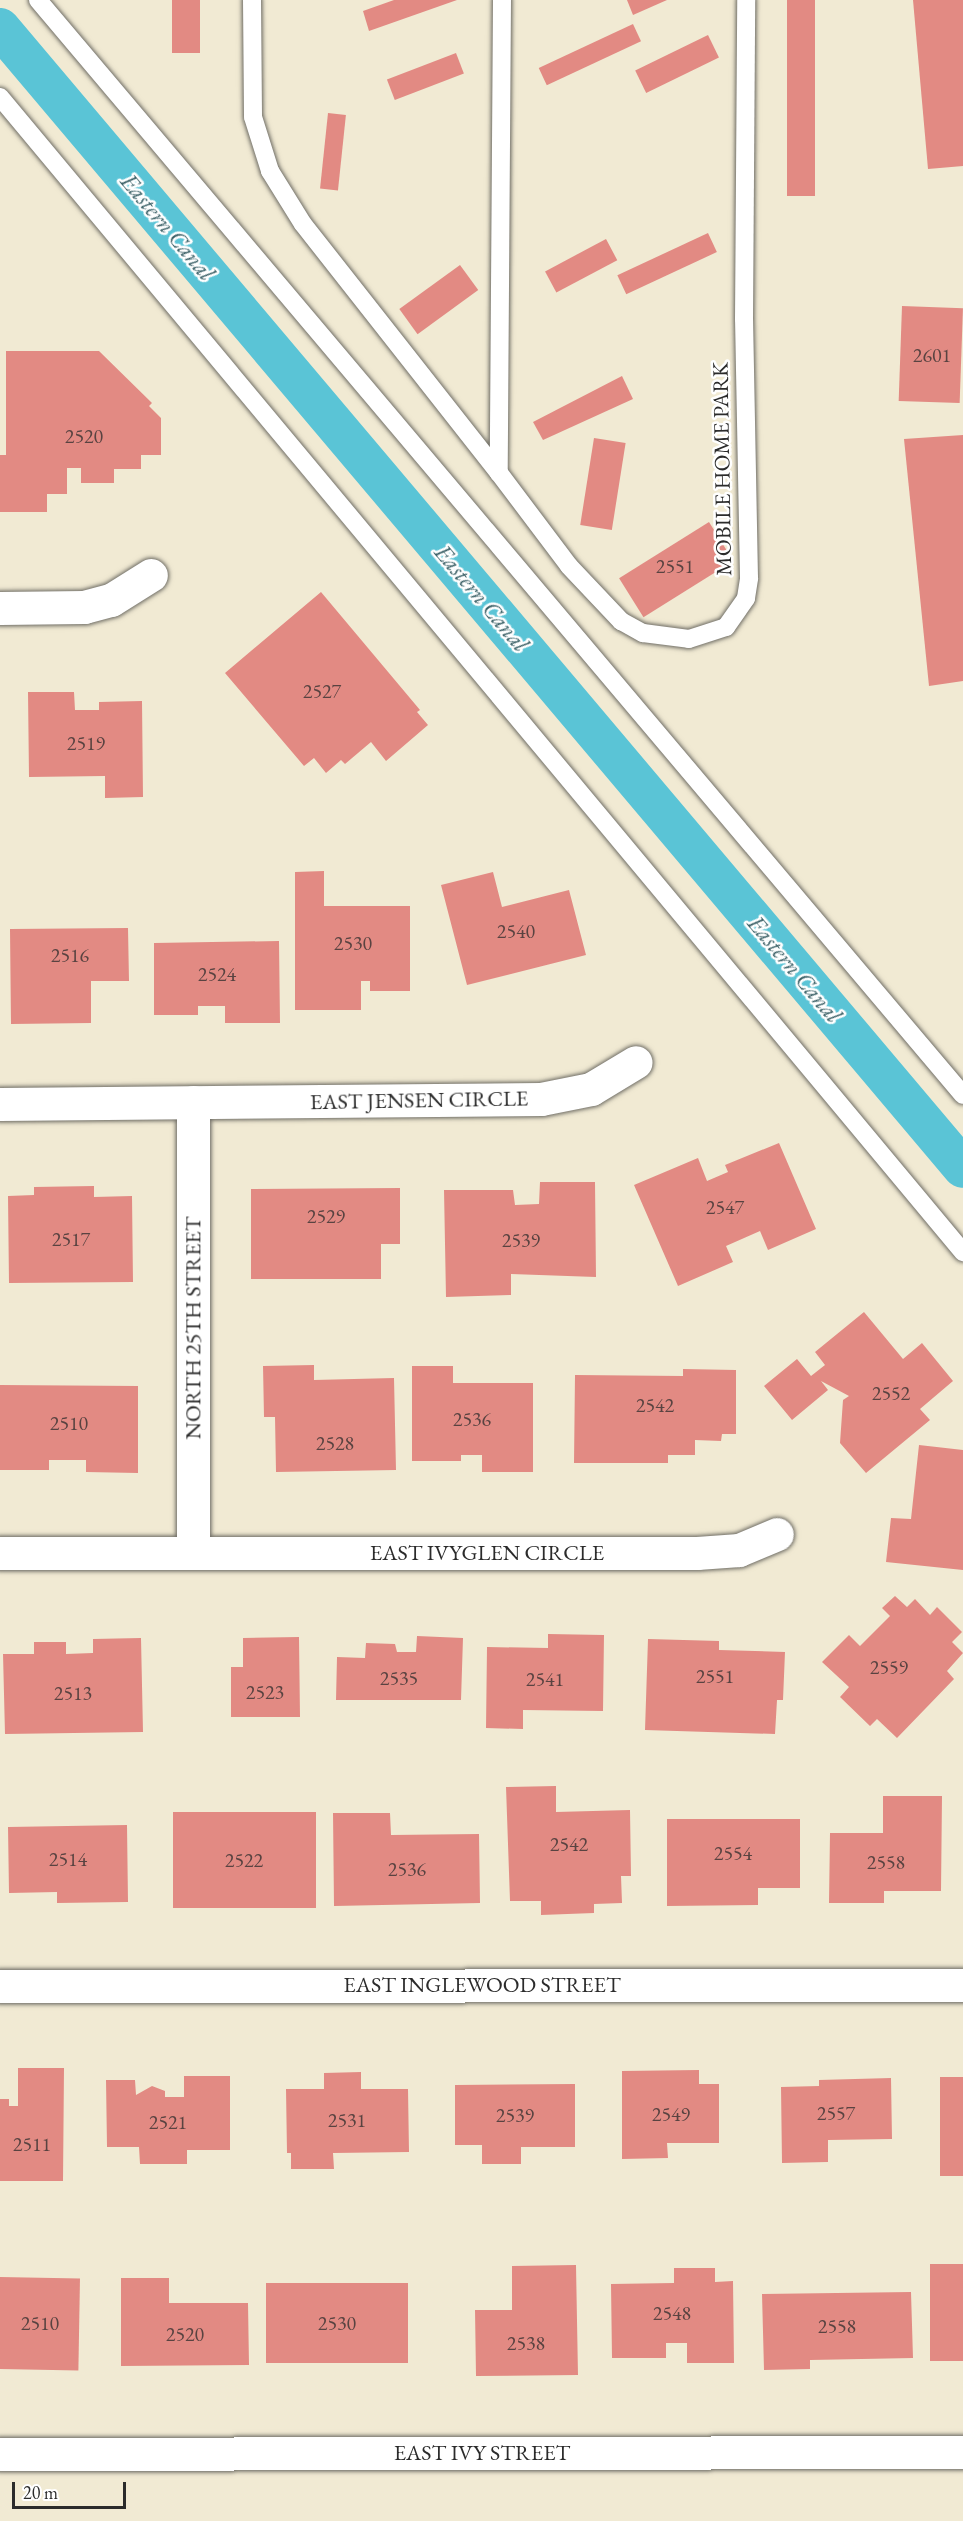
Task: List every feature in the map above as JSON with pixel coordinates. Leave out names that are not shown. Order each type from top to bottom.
[{"type":"street","points":[[0,608],[84,607],[111,600],[151,575]]},
{"type":"street","name":"EAST JENSEN CIRCLE","points":[[0,1104],[541,1099],[591,1089],[636,1062]]},
{"type":"street","name":"NORTH 25TH STREET","points":[[193,1102],[193,1553]]},
{"type":"street","name":"EAST IVYGLEN CIRCLE","points":[[0,1553],[719,1553],[740,1550],[777,1534]]},
{"type":"street","name":"EAST INGLEWOOD STREET","points":[[0,1986],[963,1985]]},
{"type":"street","name":"EAST IVY STREET","points":[[0,2454],[963,2452]]},
{"type":"lane","points":[[38,0],[963,1095]]},
{"type":"lane","name":"MOBILE HOME PARK","points":[[252,0],[251,91],[260,144],[284,195],[569,566],[621,621],[643,633],[689,639],[710,635],[737,615],[749,578],[750,530],[744,319],[746,0]]},
{"type":"lane","points":[[499,472],[502,0]]},
{"type":"lane","points":[[0,97],[963,1252]]},
{"type":"building","points":[[172,0],[200,0],[200,53],[172,53]]},
{"type":"building","points":[[394,0],[457,0],[369,31],[363,11]]},
{"type":"building","points":[[627,0],[667,0],[633,15]]},
{"type":"building","points":[[787,0],[815,0],[815,196],[787,196]]},
{"type":"building","points":[[913,0],[963,0],[963,166],[928,169]]},
{"type":"building","points":[[633,24],[641,41],[547,85],[539,68]]},
{"type":"building","points":[[708,35],[719,57],[646,93],[635,71]]},
{"type":"building","points":[[456,53],[464,74],[395,100],[387,80]]},
{"type":"building","points":[[328,113],[346,115],[338,190],[320,189]]},
{"type":"building","points":[[708,233],[717,252],[626,294],[617,275]]},
{"type":"building","points":[[606,239],[617,260],[556,293],[545,271]]},
{"type":"building","points":[[460,265],[478,290],[418,334],[399,309]]},
{"type":"building","points":[[902,306],[963,308],[960,403],[899,401]]},
{"type":"building","points":[[6,351],[99,351],[152,403],[149,406],[161,418],[161,455],[141,455],[141,469],[114,469],[114,483],[81,483],[81,468],[67,468],[67,494],[47,494],[47,512],[0,512],[0,455],[6,455]]},
{"type":"building","points":[[622,376],[633,399],[543,440],[533,422]]},
{"type":"building","points":[[963,435],[963,681],[929,686],[904,439]]},
{"type":"building","points":[[594,438],[626,443],[612,530],[580,525]]},
{"type":"building","points":[[709,522],[733,561],[643,617],[619,578]]},
{"type":"building","points":[[321,592],[420,710],[417,712],[428,725],[386,761],[371,742],[345,764],[341,760],[326,773],[314,758],[304,766],[225,673]]},
{"type":"building","points":[[28,692],[74,692],[75,710],[99,710],[99,702],[142,701],[143,797],[105,798],[105,776],[29,777]]},
{"type":"building","points":[[324,871],[324,906],[410,906],[410,991],[370,991],[370,981],[361,981],[361,1010],[295,1010],[295,872]]},
{"type":"building","points":[[493,872],[502,907],[569,890],[586,955],[467,985],[441,885]]},
{"type":"building","points":[[128,928],[129,981],[91,981],[91,1023],[11,1024],[10,929]]},
{"type":"building","points":[[279,941],[280,1023],[225,1023],[225,1006],[198,1006],[198,1015],[154,1015],[154,943]]},
{"type":"building","points":[[779,1143],[816,1229],[768,1250],[760,1231],[726,1246],[733,1262],[678,1286],[634,1185],[698,1158],[707,1181],[728,1172],[725,1165]]},
{"type":"building","points":[[540,1182],[595,1182],[596,1277],[511,1274],[511,1295],[446,1297],[444,1190],[513,1190],[515,1205],[539,1204]]},
{"type":"building","points":[[94,1186],[94,1197],[132,1196],[133,1282],[9,1283],[8,1196],[34,1195],[34,1187]]},
{"type":"building","points":[[400,1188],[400,1244],[381,1244],[381,1279],[251,1279],[251,1189]]},
{"type":"building","points":[[864,1312],[903,1359],[922,1343],[953,1381],[920,1409],[930,1420],[866,1473],[840,1443],[843,1400],[849,1396],[821,1381],[828,1390],[792,1420],[764,1386],[797,1359],[811,1376],[825,1365],[815,1352]]},
{"type":"building","points":[[314,1365],[314,1380],[394,1378],[396,1470],[276,1472],[275,1417],[264,1417],[263,1366]]},
{"type":"building","points":[[412,1366],[453,1366],[453,1383],[533,1383],[533,1472],[482,1472],[482,1455],[461,1455],[461,1461],[412,1461]]},
{"type":"building","points":[[683,1369],[736,1370],[736,1434],[722,1434],[721,1441],[695,1440],[695,1455],[668,1455],[668,1463],[574,1463],[575,1375],[683,1376]]},
{"type":"building","points":[[0,1385],[138,1386],[138,1473],[86,1472],[86,1460],[49,1460],[49,1470],[0,1470]]},
{"type":"building","points":[[919,1445],[963,1450],[963,1570],[886,1562],[891,1518],[911,1519]]},
{"type":"building","points":[[895,1596],[907,1607],[915,1599],[930,1615],[937,1607],[962,1632],[952,1642],[963,1653],[947,1671],[954,1679],[897,1738],[877,1719],[870,1726],[840,1697],[849,1687],[822,1662],[849,1635],[860,1646],[890,1616],[882,1608]]},
{"type":"building","points":[[548,1634],[604,1635],[603,1711],[523,1710],[523,1729],[486,1728],[487,1647],[548,1648]]},
{"type":"building","points":[[417,1636],[463,1638],[461,1700],[336,1700],[337,1657],[365,1658],[366,1643],[395,1644],[397,1652],[416,1652]]},
{"type":"building","points":[[299,1637],[300,1717],[231,1717],[231,1667],[243,1667],[243,1638]]},
{"type":"building","points":[[141,1638],[143,1732],[5,1734],[3,1654],[34,1654],[34,1642],[66,1642],[66,1654],[93,1653],[93,1639]]},
{"type":"building","points":[[648,1639],[719,1641],[719,1650],[785,1652],[783,1700],[777,1700],[775,1734],[645,1730]]},
{"type":"building","points":[[556,1786],[556,1812],[630,1810],[631,1876],[621,1876],[622,1903],[594,1904],[594,1913],[541,1915],[541,1901],[510,1901],[506,1787]]},
{"type":"building","points":[[883,1796],[942,1796],[941,1891],[884,1891],[884,1903],[829,1903],[830,1833],[883,1833]]},
{"type":"building","points":[[173,1812],[316,1812],[316,1908],[173,1908]]},
{"type":"building","points":[[333,1813],[390,1813],[391,1835],[479,1834],[480,1903],[334,1906]]},
{"type":"building","points":[[667,1819],[800,1819],[800,1888],[758,1888],[758,1905],[667,1906]]},
{"type":"building","points":[[127,1825],[128,1902],[57,1903],[57,1892],[9,1893],[8,1827]]},
{"type":"building","points":[[18,2068],[64,2068],[63,2181],[0,2181],[0,2099],[9,2099],[9,2106],[18,2106]]},
{"type":"building","points":[[699,2070],[699,2084],[719,2084],[719,2143],[667,2143],[668,2158],[622,2159],[622,2071]]},
{"type":"building","points":[[361,2072],[361,2089],[408,2089],[409,2152],[333,2153],[334,2169],[291,2169],[291,2153],[287,2153],[286,2089],[324,2089],[324,2073]]},
{"type":"building","points":[[184,2076],[230,2076],[230,2150],[187,2150],[187,2164],[140,2164],[139,2147],[107,2147],[106,2080],[135,2080],[136,2095],[152,2086],[165,2091],[165,2097],[184,2097]]},
{"type":"building","points":[[940,2077],[963,2077],[963,2176],[940,2176]]},
{"type":"building","points":[[891,2078],[892,2139],[828,2140],[828,2162],[782,2163],[781,2087],[819,2086],[819,2080]]},
{"type":"building","points":[[575,2084],[575,2147],[521,2147],[521,2164],[482,2164],[482,2145],[455,2145],[455,2085]]},
{"type":"building","points":[[930,2264],[963,2264],[963,2361],[930,2361]]},
{"type":"building","points":[[576,2265],[578,2375],[476,2376],[475,2310],[512,2310],[512,2266]]},
{"type":"building","points":[[674,2268],[715,2268],[715,2282],[733,2281],[734,2363],[687,2363],[687,2343],[666,2343],[666,2358],[612,2358],[611,2284],[674,2283]]},
{"type":"building","points":[[0,2277],[80,2278],[78,2370],[0,2369]]},
{"type":"building","points":[[121,2278],[169,2278],[169,2303],[248,2303],[249,2365],[121,2366]]},
{"type":"building","points":[[266,2283],[408,2283],[408,2363],[266,2363]]},
{"type":"building","points":[[911,2292],[913,2358],[810,2360],[810,2369],[764,2370],[762,2294]]},
{"type":"waterway","name":"Eastern Canal","points":[[0,28],[963,1168]]}]
